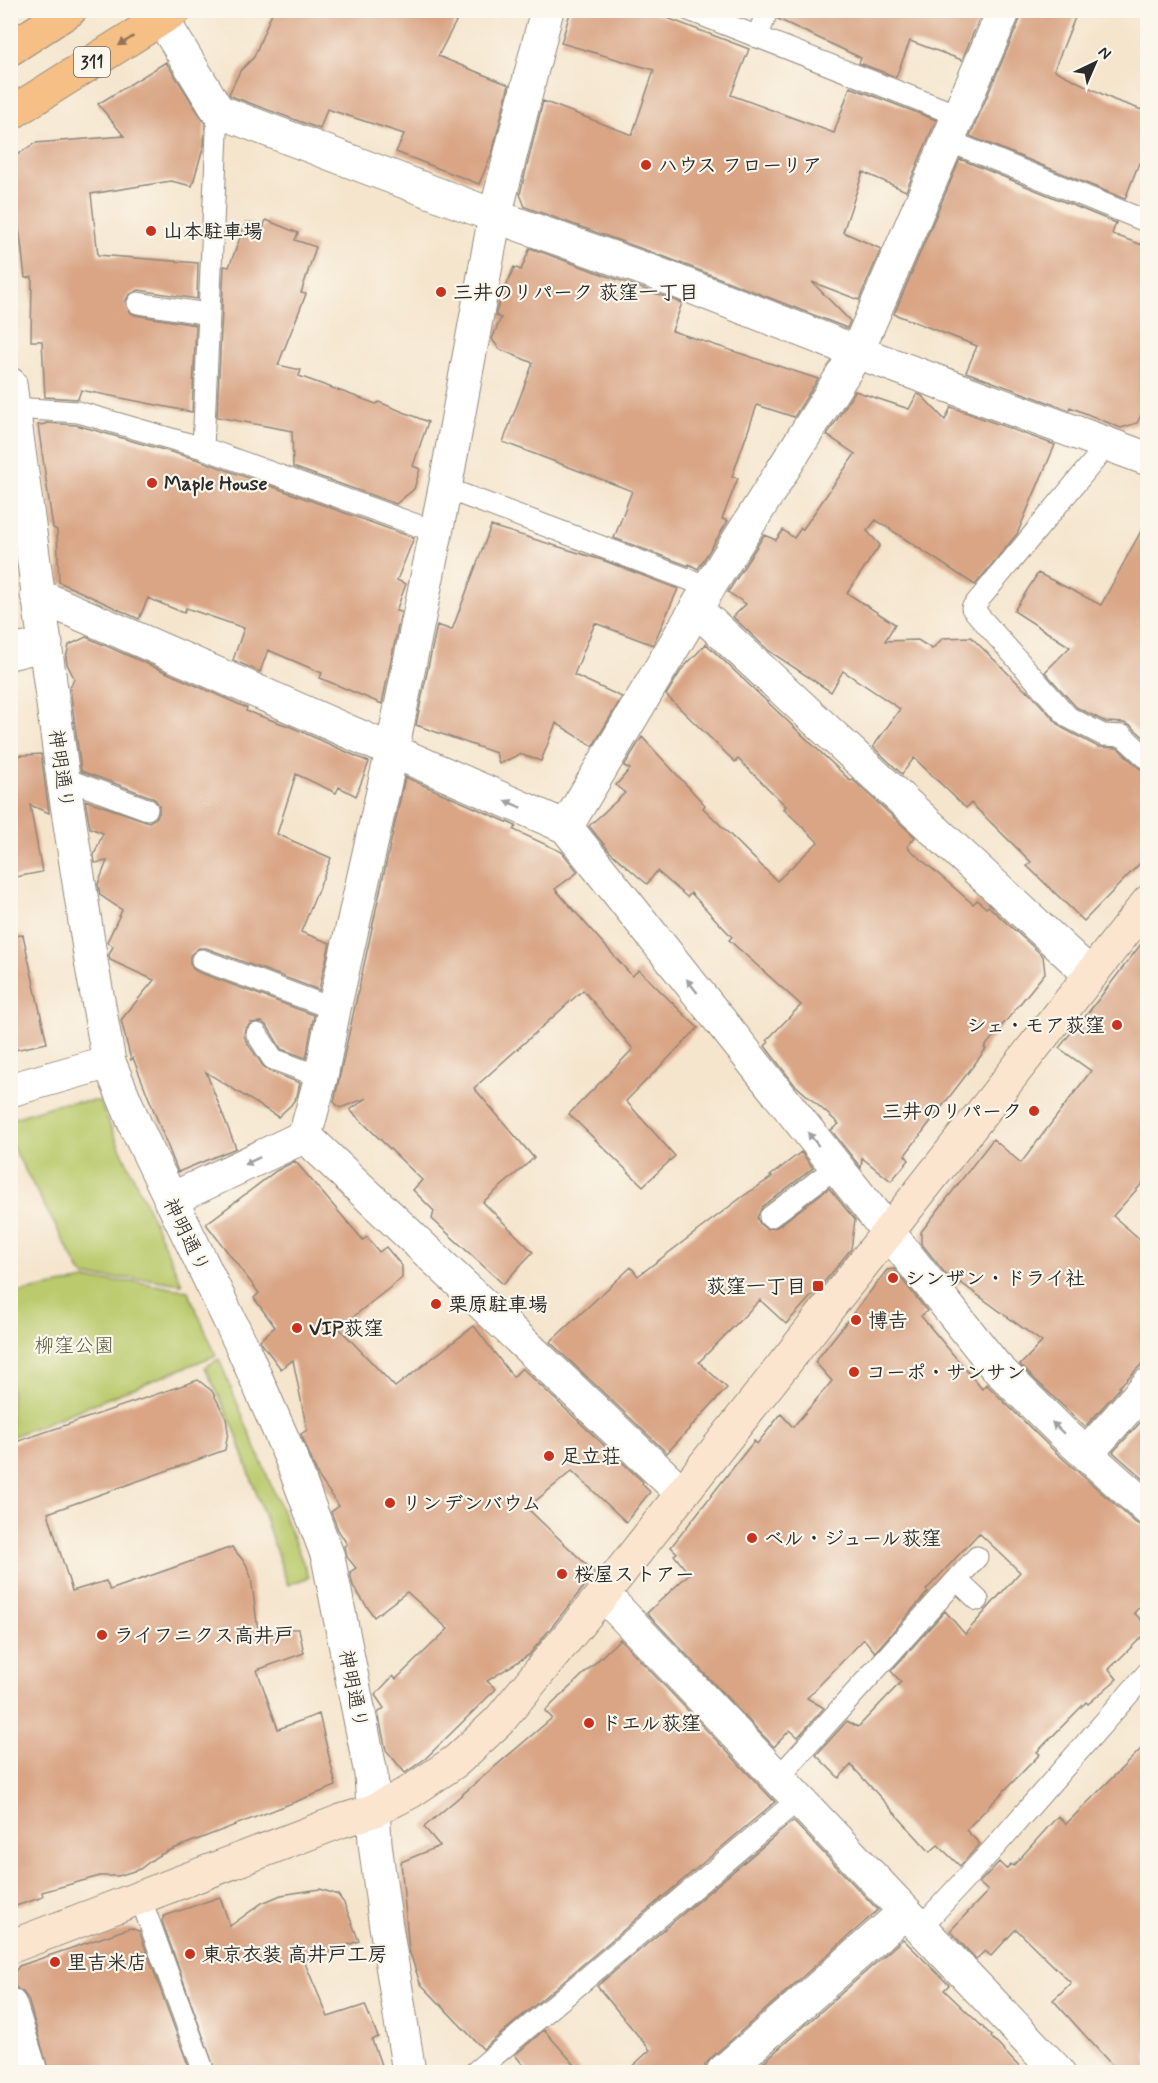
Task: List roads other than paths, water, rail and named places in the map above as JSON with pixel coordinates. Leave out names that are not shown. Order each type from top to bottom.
[{"type":"main road","points":[[10,49],[70,10]]},
{"type":"main road","name":"311","points":[[10,114],[169,15]]},
{"type":"street","points":[[170,1200],[305,1136],[321,1077],[392,751],[445,488],[495,216],[547,10]]},
{"type":"street","points":[[566,827],[703,598],[857,352],[1004,10]]},
{"type":"street","points":[[169,15],[218,111],[495,216],[658,274],[857,352],[1147,458]]},
{"type":"street","name":"神明通り","points":[[12,396],[63,778],[109,1062],[120,1092],[170,1200],[242,1346],[291,1458],[327,1557],[370,1774],[375,1843],[385,1920],[410,2073]]},
{"type":"street","points":[[37,595],[566,827],[888,1234],[995,1365],[1064,1434],[1148,1509]]},
{"type":"street","points":[[703,598],[1091,975]]},
{"type":"street","points":[[10,653],[46,644]]},
{"type":"street","points":[[10,1947],[373,1811],[410,1792],[456,1761],[500,1721],[888,1234],[1148,902]]},
{"type":"street","points":[[10,1090],[109,1062]]},
{"type":"street","points":[[305,1136],[682,1493]]},
{"type":"street","points":[[1088,1454],[1148,1385]]},
{"type":"street","points":[[603,1594],[1058,2073]]},
{"type":"street","points":[[723,2073],[913,1920]]},
{"type":"street","points":[[10,2005],[31,2073]]},
{"type":"lane","points":[[689,10],[757,37],[954,128],[1148,222]]},
{"type":"lane","points":[[757,37],[768,10]]},
{"type":"lane","points":[[203,448],[218,111]]},
{"type":"lane","points":[[138,303],[208,314]]},
{"type":"lane","points":[[12,396],[78,412],[203,448],[436,532]]},
{"type":"lane","points":[[1108,444],[972,608],[1068,717],[1103,735],[1123,736],[1148,759]]},
{"type":"lane","points":[[445,488],[703,598]]},
{"type":"lane","points":[[63,778],[147,809]]},
{"type":"lane","points":[[202,960],[334,1009]]},
{"type":"lane","points":[[256,1034],[273,1059],[321,1077]]},
{"type":"lane","points":[[770,1217],[836,1167]]},
{"type":"lane","points":[[475,2073],[788,1789],[977,1557]]},
{"type":"lane","points":[[957,1580],[978,1600]]},
{"type":"lane","points":[[913,1920],[993,1849],[1148,1672]]},
{"type":"lane","points":[[140,1897],[204,2073]]},
{"type":"place","name":"ハウス フローリア","points":[[646,165]]},
{"type":"place","name":"山本駐車場","points":[[151,231]]},
{"type":"place","name":"三井のリパーク 荻窪一丁目","points":[[441,292]]},
{"type":"place","name":"Maple House","points":[[152,483]]},
{"type":"place","name":"シェ・モア荻窪","points":[[1117,1025]]},
{"type":"place","name":"三井のリパーク","points":[[1034,1111]]},
{"type":"place","name":"シンザン・ドライ社","points":[[893,1278]]},
{"type":"place","name":"荻窪一丁目","points":[[818,1286]]},
{"type":"place","name":"栗原駐車場","points":[[436,1304]]},
{"type":"place","name":"博𠮷","points":[[856,1320]]},
{"type":"place","name":"VIP荻窪","points":[[297,1328]]},
{"type":"place","name":"コーポ・サンサン","points":[[854,1372]]},
{"type":"place","name":"足立荘","points":[[549,1456]]},
{"type":"place","name":"リンデンバウム","points":[[390,1503]]},
{"type":"place","name":"ベル・ジュール荻窪","points":[[752,1538]]},
{"type":"place","name":"桜屋ストアー","points":[[562,1574]]},
{"type":"place","name":"ライフニクス高井戸","points":[[102,1635]]},
{"type":"place","name":"ドエル荻窪","points":[[589,1723]]},
{"type":"place","name":"東京衣装 高井戸工房","points":[[190,1954]]},
{"type":"place","name":"里吉米店","points":[[55,1962]]},
{"type":"park label","name":"柳窪公園","points":[[74,1345]]}]
